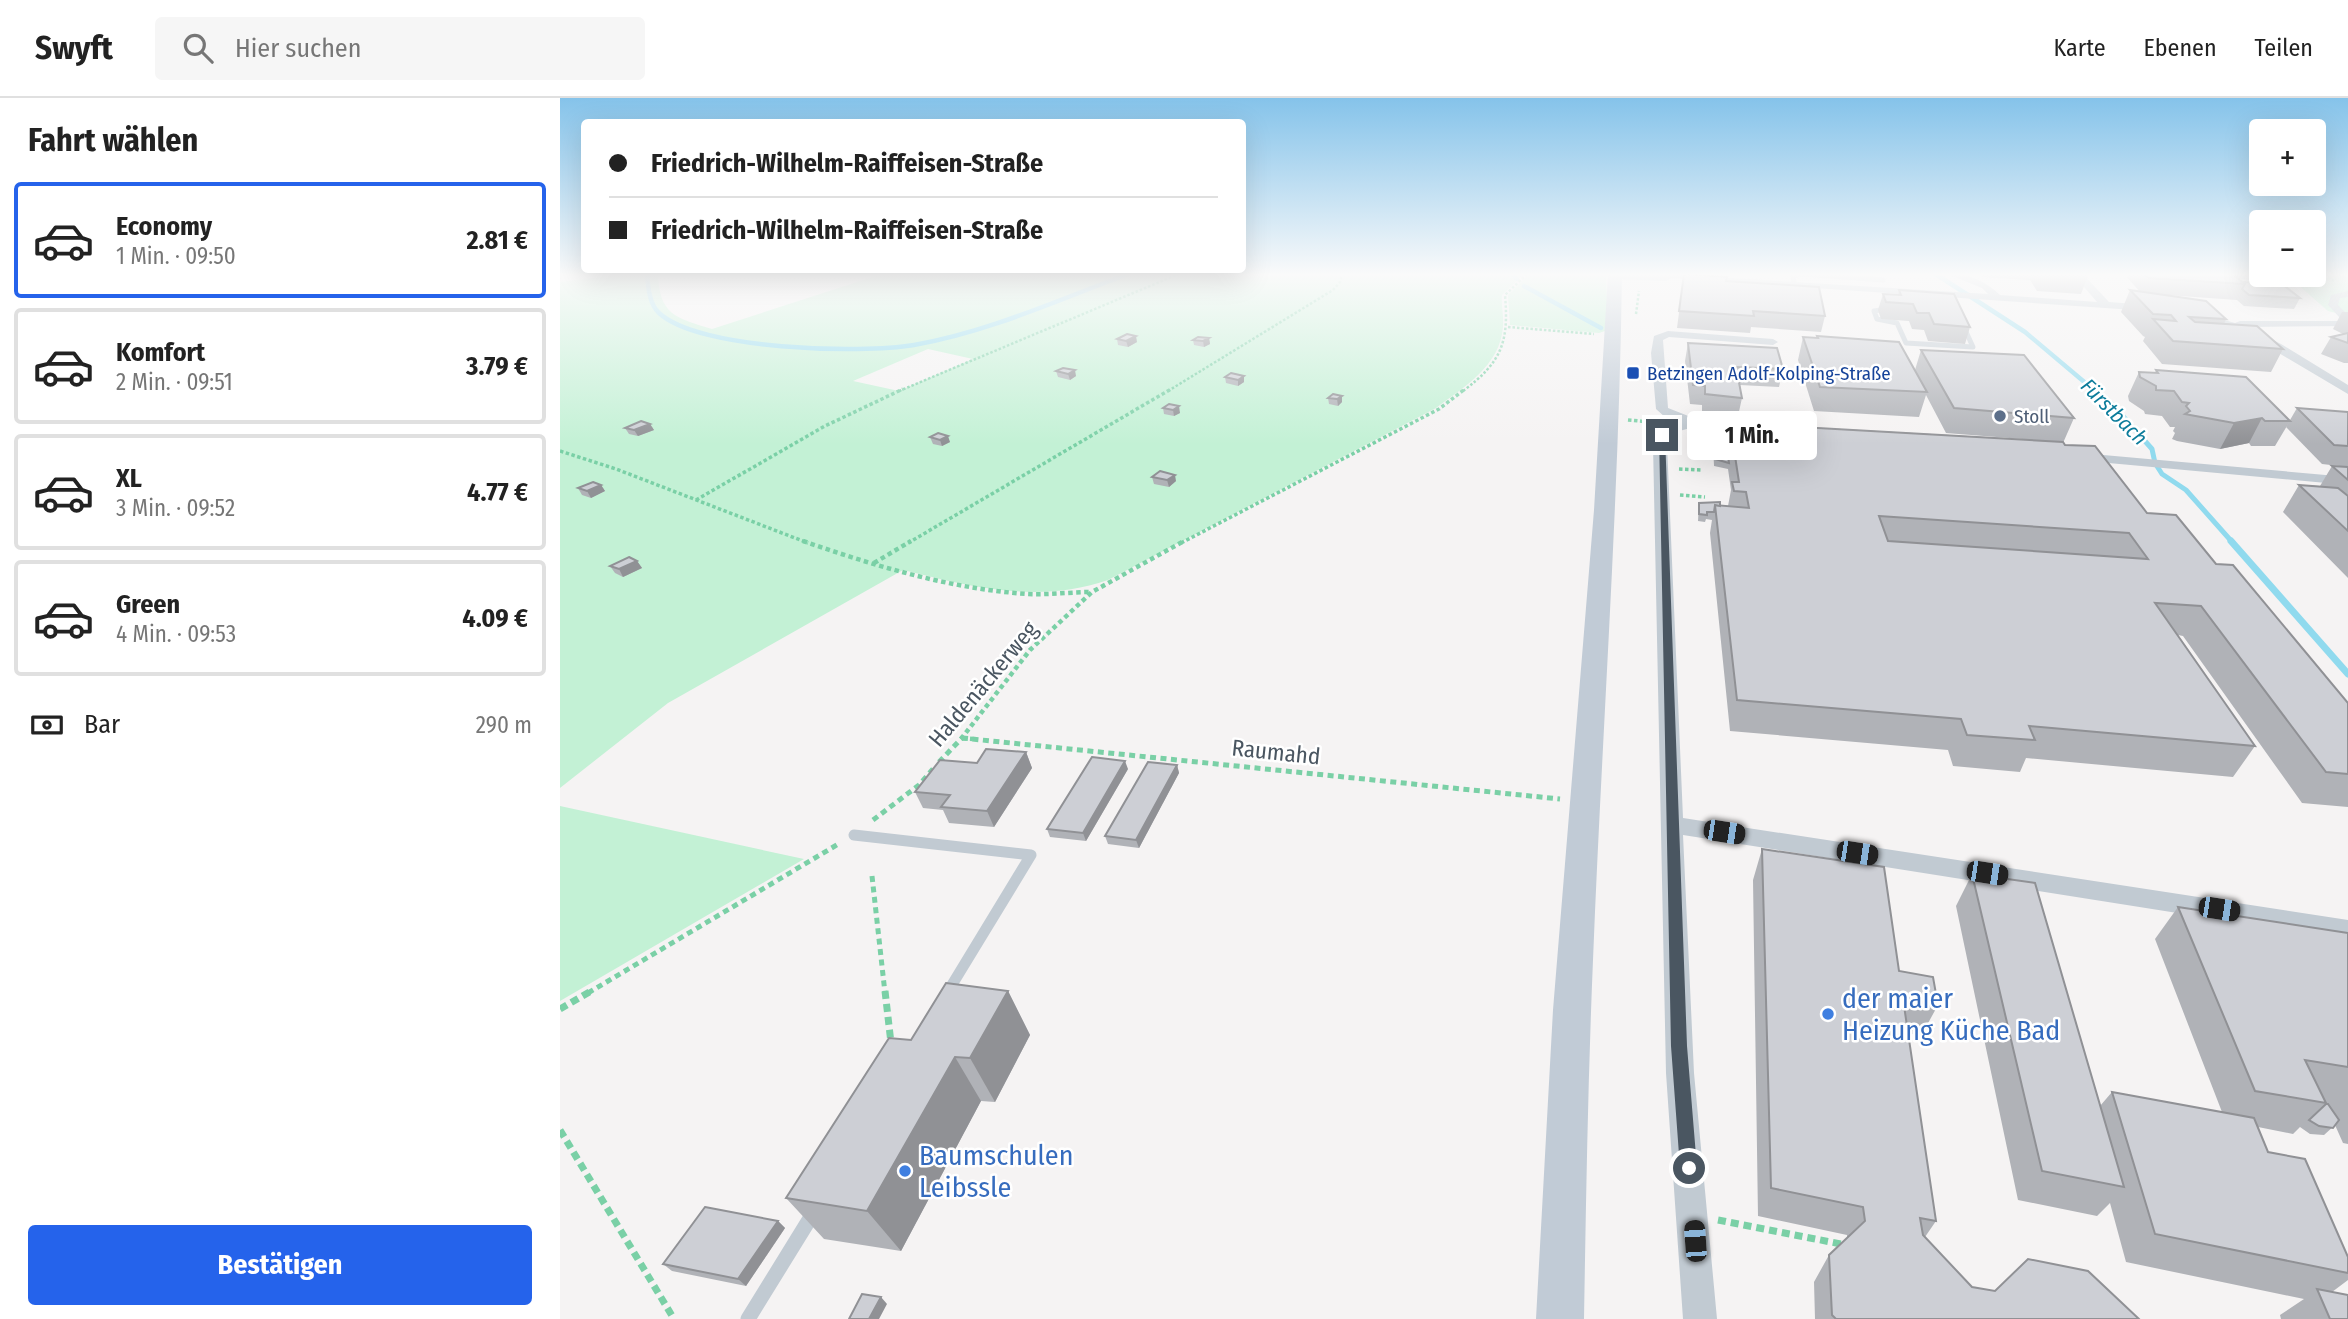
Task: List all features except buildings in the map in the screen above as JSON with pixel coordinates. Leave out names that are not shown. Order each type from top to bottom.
[{"type":"main road","points":[[1560,1319],[1564,1174],[1615,330]]},
{"type":"street","points":[[2244,330],[2280,347],[2348,390]]},
{"type":"street","points":[[1773,342],[1675,334],[1654,338],[1662,409],[1670,415],[1693,423],[1783,431]]},
{"type":"street","points":[[1693,423],[1667,430],[1662,435],[1660,444],[1680,1073],[1700,1319]]},
{"type":"street","points":[[2067,456],[2348,481]]},
{"type":"street","points":[[1673,825],[2348,930]]},
{"type":"lane","points":[[1900,330],[1906,343],[1973,347],[1966,330]]},
{"type":"lane","points":[[854,835],[1031,855],[938,1008]]},
{"type":"lane","points":[[748,1319],[818,1205]]},
{"type":"path","points":[[696,500],[825,426],[1046,330]]},
{"type":"path","points":[[874,563],[1147,404],[1267,330]]},
{"type":"path","name":"Haldenäckerweg","points":[[560,1009],[854,835],[919,785],[962,738],[1030,650],[1093,592],[1154,557],[1439,410],[1483,376],[1501,352],[1507,330]]},
{"type":"path","points":[[1548,330],[1615,335]]},
{"type":"path","points":[[1636,330],[1654,338]]},
{"type":"path","points":[[560,451],[629,472],[779,533],[874,563],[941,580],[1029,594],[1093,592]]},
{"type":"path","name":"Raumahd","points":[[962,738],[1587,802]]},
{"type":"path","points":[[872,876],[892,1052]]},
{"type":"path","points":[[560,1130],[674,1319]]},
{"type":"path","points":[[1693,1215],[1847,1245]]},
{"type":"green space","points":[[560,330],[1502,330],[1495,353],[1488,364],[1469,383],[1436,408],[1108,580],[1082,587],[1031,592],[980,587],[903,570],[668,703],[560,788]],"holes":[[[928,349],[973,359],[899,391],[853,381]]]},
{"type":"green space","points":[[1565,330],[1608,330],[1599,333]]},
{"type":"green space","points":[[560,806],[804,859],[560,1001]]},
{"type":"waterway","points":[[693,330],[743,342],[821,349],[914,345],[976,330]]},
{"type":"waterway","name":"Fürstbach","points":[[2022,330],[2095,391]]},
{"type":"waterway","name":"Fürstbach","points":[[2092,389],[2113,405],[2152,449],[2155,463],[2162,474],[2186,490],[2233,543]]},
{"type":"waterway","name":"Fürstbach","points":[[2231,541],[2348,674]]},
{"type":"place","name":"Betzingen Adolf-Kolping-Straße","points":[[1633,373]]},
{"type":"place","name":"Stoll","points":[[2000,416]]},
{"type":"place","name":"der maier Heizung Küche Bad","points":[[1828,1014]]},
{"type":"place","name":"Baumschulen Leibssle","points":[[905,1171]]},
{"type":"route","points":[[1662,435],[1660,444],[1679,1046],[1689,1168]]}]
